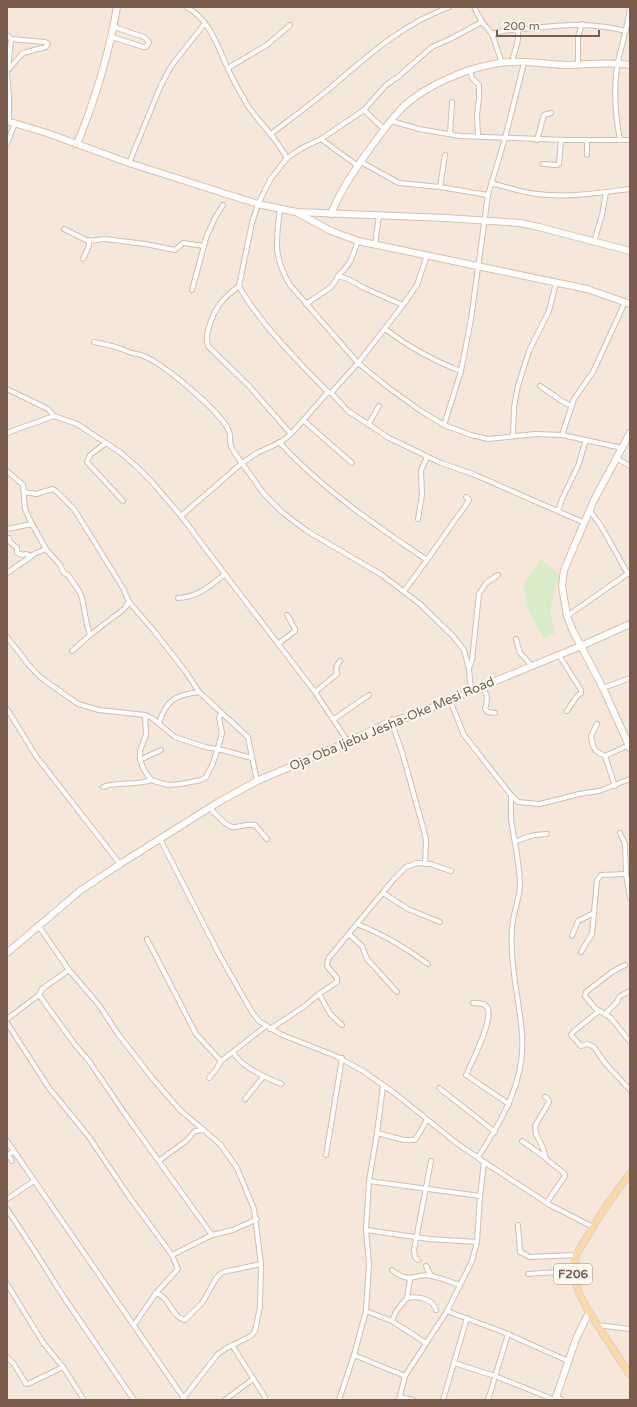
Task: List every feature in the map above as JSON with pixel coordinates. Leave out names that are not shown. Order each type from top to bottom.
[{"type":"main road","points":[[77,144],[94,102],[112,37],[117,7]]},
{"type":"main road","points":[[331,214],[359,164],[390,121],[404,106],[419,94],[449,78],[470,70],[502,63],[567,65],[618,63],[630,65]]},
{"type":"main road","points":[[8,121],[47,133],[129,163],[258,204],[280,209],[296,212],[379,214],[520,223],[630,251]]},
{"type":"main road","points":[[296,212],[331,231],[375,245],[479,265],[596,291],[627,303]]},
{"type":"main road","points":[[629,747],[627,736],[573,631],[567,616],[562,586],[564,570],[606,475],[630,433]]},
{"type":"main road","name":"Oja Oba Ijebu Jesha-Oke Mesi Road","points":[[7,953],[38,925],[81,890],[210,808],[257,781],[348,742],[391,721],[450,700],[471,690],[581,646],[630,624]]},
{"type":"main road","name":"F206","points":[[630,1173],[604,1209],[576,1255],[573,1271],[575,1284],[589,1312],[630,1375]]},
{"type":"main road","points":[[557,1399],[568,1361],[589,1312]]},
{"type":"street","points":[[186,7],[205,23],[248,106],[256,119],[271,134],[287,158]]},
{"type":"street","points":[[271,134],[328,90],[391,37],[430,14],[449,7]]},
{"type":"street","points":[[474,7],[482,22],[492,34],[502,63]]},
{"type":"street","points":[[620,140],[616,110],[618,63],[630,7]]},
{"type":"street","points":[[291,434],[249,386],[208,346],[206,340],[213,314],[220,303],[239,286],[252,222],[258,204],[270,180],[287,158],[302,148],[321,139],[364,110],[386,85],[399,76],[426,51],[482,22]]},
{"type":"street","points":[[129,163],[161,85],[172,65],[205,23]]},
{"type":"street","points":[[492,34],[512,29],[582,24],[626,31]]},
{"type":"street","points":[[578,64],[578,37],[582,24]]},
{"type":"street","points":[[228,68],[267,45],[290,25]]},
{"type":"street","points":[[112,37],[143,47],[146,47],[149,42],[144,37],[114,27]]},
{"type":"street","points":[[512,29],[519,34],[513,57]]},
{"type":"street","points":[[7,35],[11,39],[46,42],[48,44],[46,47],[23,53],[7,70]]},
{"type":"street","points":[[8,121],[9,96],[7,70],[11,39]]},
{"type":"street","points":[[444,425],[461,371],[479,265],[488,195],[505,138],[524,63]]},
{"type":"street","points":[[470,70],[472,78],[479,85],[477,114],[478,136]]},
{"type":"street","points":[[450,134],[452,102]]},
{"type":"street","points":[[364,110],[384,129]]},
{"type":"street","points":[[537,140],[544,115],[551,113]]},
{"type":"street","points":[[390,121],[450,134],[537,140],[630,140]]},
{"type":"street","points":[[7,144],[15,123]]},
{"type":"street","points":[[321,139],[359,164],[399,183],[440,187],[488,195]]},
{"type":"street","points":[[542,164],[559,164],[561,140]]},
{"type":"street","points":[[587,140],[587,155]]},
{"type":"street","points":[[440,187],[445,155]]},
{"type":"street","points":[[491,183],[518,191],[537,194],[561,195],[630,189]]},
{"type":"street","points":[[594,242],[602,215],[606,192]]},
{"type":"street","points":[[192,290],[207,235],[223,205]]},
{"type":"street","points":[[280,209],[276,244],[278,257],[290,285],[358,363],[421,411],[444,425],[488,439],[535,434],[562,435],[622,448]]},
{"type":"street","points":[[375,245],[379,214]]},
{"type":"street","points":[[64,229],[89,240],[105,239],[145,244],[175,250],[183,243],[204,246]]},
{"type":"street","points":[[83,259],[90,246],[89,240]]},
{"type":"street","points":[[306,304],[331,287],[351,260],[358,240]]},
{"type":"street","points":[[181,516],[242,463],[257,453],[281,442],[291,434],[358,363],[385,329],[417,285],[428,255]]},
{"type":"street","points":[[338,276],[348,279],[364,288],[403,304]]},
{"type":"street","points":[[513,436],[514,407],[518,386],[529,351],[549,311],[556,283]]},
{"type":"street","points":[[239,286],[248,302],[284,347],[348,412],[389,438],[427,457],[585,523]]},
{"type":"street","points":[[562,435],[574,399],[593,372],[627,303]]},
{"type":"street","points":[[385,329],[423,355],[461,371]]},
{"type":"street","points":[[94,342],[110,345],[143,356],[172,374],[204,402],[220,418],[229,431],[232,449],[264,494],[282,513],[307,531],[382,574],[420,604],[453,636],[464,650],[469,669],[471,690]]},
{"type":"street","points":[[540,386],[571,406]]},
{"type":"street","points":[[7,389],[48,410],[54,416],[77,424],[121,453],[152,482],[181,516],[315,692],[334,718],[348,742]]},
{"type":"street","points":[[368,425],[378,406]]},
{"type":"street","points":[[7,433],[54,416]]},
{"type":"street","points":[[303,420],[352,463]]},
{"type":"street","points":[[558,511],[562,499],[578,466],[586,440]]},
{"type":"street","points":[[279,442],[297,462],[339,497],[427,560]]},
{"type":"street","points":[[106,443],[90,455],[87,462],[123,501]]},
{"type":"street","points":[[418,519],[422,495],[421,472],[427,457]]},
{"type":"street","points":[[616,458],[630,466]]},
{"type":"street","points":[[7,471],[22,483],[25,509],[32,524],[46,549],[60,565],[64,573],[68,575],[79,591],[82,598],[90,635]]},
{"type":"street","points":[[24,492],[36,494],[53,489],[58,492],[74,509],[117,578],[129,602],[186,672],[199,692],[248,737],[257,781]]},
{"type":"street","points":[[404,591],[467,504],[469,500],[466,497]]},
{"type":"street","points":[[567,616],[629,573],[601,526],[590,511]]},
{"type":"street","points":[[7,529],[32,524]]},
{"type":"street","points":[[8,538],[17,548],[17,553],[29,555],[28,559]]},
{"type":"street","points":[[7,573],[36,553],[46,549]]},
{"type":"street","points":[[178,598],[193,596],[209,587],[225,574]]},
{"type":"street","points":[[469,669],[472,660],[479,594],[486,583],[498,576]]},
{"type":"street","points":[[72,651],[124,609],[129,602]]},
{"type":"street","points":[[278,644],[295,631],[286,615]]},
{"type":"street","points":[[7,637],[28,664],[40,676],[78,704],[99,710],[145,715],[159,723],[175,737],[205,747],[252,758]]},
{"type":"street","points":[[516,639],[520,653],[532,666]]},
{"type":"street","points":[[559,655],[581,690],[581,693],[577,696],[567,711]]},
{"type":"street","points":[[315,692],[337,674],[336,667],[340,661]]},
{"type":"street","points":[[603,688],[630,678]]},
{"type":"street","points":[[481,686],[487,698],[485,709],[488,712],[495,713]]},
{"type":"street","points":[[159,723],[163,710],[170,702],[181,695],[199,692]]},
{"type":"street","points":[[334,718],[369,695]]},
{"type":"street","points":[[450,700],[464,735],[518,802],[540,804],[579,794],[599,791],[630,779]]},
{"type":"street","points":[[7,709],[36,756],[87,824],[120,864]]},
{"type":"street","points":[[103,787],[110,785],[136,784],[152,780],[170,785],[187,783],[205,778],[208,774],[222,732],[219,718],[221,713]]},
{"type":"street","points":[[145,715],[146,735],[140,750],[140,760],[141,766],[152,780]]},
{"type":"street","points":[[391,721],[402,752],[424,831],[426,840],[424,864]]},
{"type":"street","points":[[596,724],[592,732],[591,740],[596,751],[605,756],[615,786]]},
{"type":"street","points":[[605,756],[629,747]]},
{"type":"street","points":[[140,760],[161,750]]},
{"type":"street","points":[[478,1157],[495,1132],[509,1104],[521,1066],[523,1050],[512,954],[512,927],[520,886],[516,841],[511,820],[511,795]]},
{"type":"street","points":[[210,808],[228,826],[234,827],[244,824],[255,825],[266,839]]},
{"type":"street","points":[[620,833],[625,844],[626,874],[630,898]]},
{"type":"street","points":[[516,841],[534,835],[547,834]]},
{"type":"street","points":[[160,839],[218,951],[252,1012],[259,1021],[268,1028],[290,1039],[342,1058],[397,1095],[455,1142],[484,1162],[547,1202],[593,1227]]},
{"type":"street","points":[[209,1078],[217,1068],[220,1061],[268,1028],[305,1006],[337,982],[337,978],[327,966],[327,962],[357,924],[406,867],[414,863],[431,864],[451,871]]},
{"type":"street","points":[[581,952],[592,934],[597,880],[601,875],[626,874]]},
{"type":"street","points":[[383,893],[408,909],[440,922]]},
{"type":"street","points":[[572,936],[578,922],[594,913]]},
{"type":"street","points":[[357,924],[374,930],[406,948],[428,964]]},
{"type":"street","points":[[7,1141],[134,1325],[183,1399],[217,1355],[232,1345],[251,1336],[255,1331],[260,1307],[261,1264],[257,1219],[247,1189],[237,1168],[220,1144],[180,1110],[153,1079],[118,1034],[99,1005],[69,970],[38,925]]},
{"type":"street","points":[[349,934],[362,946],[367,959],[397,992]]},
{"type":"street","points":[[147,939],[196,1034],[220,1061]]},
{"type":"street","points":[[625,965],[612,972],[586,992],[585,996],[595,1008],[610,1018],[630,1042]]},
{"type":"street","points":[[7,1019],[39,995],[42,989],[69,970]]},
{"type":"street","points":[[605,1014],[617,1002],[619,997],[630,991]]},
{"type":"street","points":[[319,994],[331,1015],[342,1025]]},
{"type":"street","points":[[39,995],[76,1046],[89,1061],[212,1235]]},
{"type":"street","points":[[473,1003],[486,1006],[489,1013],[484,1036],[466,1075],[509,1104]]},
{"type":"street","points":[[599,1011],[571,1034],[581,1046],[587,1044],[594,1047],[605,1063],[630,1090]]},
{"type":"street","points":[[7,1022],[49,1088],[89,1137],[172,1256],[178,1269],[156,1293],[134,1325]]},
{"type":"street","points":[[233,1052],[238,1059],[263,1077],[282,1084]]},
{"type":"street","points":[[326,1155],[342,1058]]},
{"type":"street","points":[[245,1099],[263,1077]]},
{"type":"street","points":[[339,1400],[354,1355],[366,1311],[368,1264],[366,1230],[368,1181],[377,1132],[383,1086]]},
{"type":"street","points":[[439,1088],[495,1132]]},
{"type":"street","points":[[546,1097],[549,1102],[535,1126],[536,1134],[543,1148],[546,1159]]},
{"type":"street","points":[[377,1132],[404,1140],[415,1140],[427,1120]]},
{"type":"street","points":[[160,1160],[186,1141],[195,1131],[203,1130]]},
{"type":"street","points":[[522,1141],[565,1174],[547,1202]]},
{"type":"street","points":[[12,1161],[7,1155],[14,1151]]},
{"type":"street","points":[[418,1260],[415,1256],[414,1250],[427,1189],[431,1161]]},
{"type":"street","points":[[413,1400],[400,1398],[405,1376],[447,1311],[472,1261],[477,1242],[484,1162]]},
{"type":"street","points":[[7,1199],[34,1181]]},
{"type":"street","points":[[368,1181],[480,1196]]},
{"type":"street","points":[[7,1209],[65,1299],[134,1400]]},
{"type":"street","points":[[172,1256],[212,1235],[233,1230],[257,1219]]},
{"type":"street","points":[[518,1225],[520,1252],[528,1256],[576,1255]]},
{"type":"street","points":[[366,1230],[429,1239],[477,1242]]},
{"type":"street","points":[[156,1293],[163,1296],[178,1316],[185,1320],[202,1302],[217,1277],[223,1272],[261,1264]]},
{"type":"street","points":[[426,1266],[431,1276]]},
{"type":"street","points":[[392,1270],[399,1275],[410,1279],[431,1276],[460,1285]]},
{"type":"street","points":[[528,1274],[573,1271]]},
{"type":"street","points":[[392,1321],[397,1310],[406,1298],[410,1279]]},
{"type":"street","points":[[7,1284],[44,1344],[63,1368],[84,1400]]},
{"type":"street","points":[[406,1298],[430,1300],[435,1306],[436,1310]]},
{"type":"street","points":[[366,1311],[392,1321],[426,1343]]},
{"type":"street","points":[[447,1311],[508,1334],[568,1361]]},
{"type":"street","points":[[443,1400],[467,1318]]},
{"type":"street","points":[[597,1325],[630,1329]]},
{"type":"street","points":[[488,1400],[508,1334]]},
{"type":"street","points":[[232,1345],[265,1397],[265,1400]]},
{"type":"street","points":[[354,1355],[405,1376]]},
{"type":"street","points":[[7,1357],[14,1364],[26,1384],[63,1368]]},
{"type":"street","points":[[454,1363],[495,1376],[557,1399]]},
{"type":"street","points":[[226,1400],[254,1379]]},
{"type":"shaded area","points":[[7,7],[630,7],[630,1400],[7,1400]]},
{"type":"green space","points":[[541,559],[559,575],[550,610],[555,633],[544,639],[528,610],[523,584]]}]
